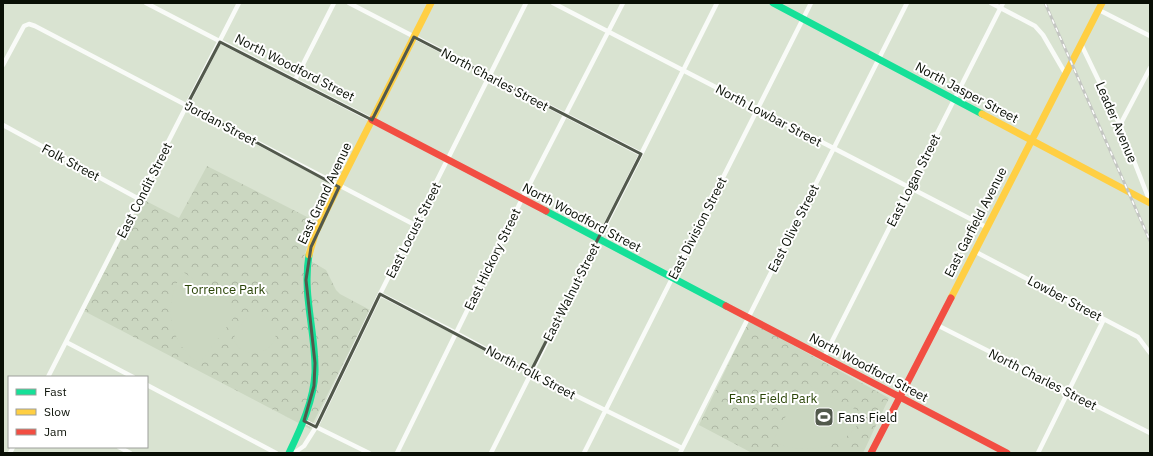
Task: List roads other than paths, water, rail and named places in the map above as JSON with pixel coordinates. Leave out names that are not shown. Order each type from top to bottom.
[{"type":"street","name":"North Woodford Street","points":[[146,3],[1007,453]]},
{"type":"street","name":"East Condit Street","points":[[49,376],[239,3]]},
{"type":"street","points":[[295,80],[334,3]]},
{"type":"street","name":"North Charles Street","points":[[349,3],[641,154]]},
{"type":"street","name":"East Grand Avenue","points":[[289,453],[304,421],[314,386],[315,363],[306,296],[306,280],[309,257],[318,231],[339,187],[431,3]]},
{"type":"street","name":"East Locust Street","points":[[294,453],[304,446],[316,427],[380,294],[526,3]]},
{"type":"street","name":"North Lowbar Street","points":[[553,3],[986,227]]},
{"type":"street","name":"East Hickory Street","points":[[397,453],[522,200],[623,3]]},
{"type":"street","name":"East Walnut Street","points":[[491,453],[597,239],[717,3]]},
{"type":"street","name":"North Jasper Street","points":[[773,3],[1150,202]]},
{"type":"street","name":"East Division Street","points":[[584,453],[811,3]]},
{"type":"street","name":"East Olive Street","points":[[681,451],[907,3]]},
{"type":"street","points":[[991,3],[1001,5],[1035,26],[1043,35],[1065,74]]},
{"type":"street","name":"East Garfield Avenue","points":[[871,453],[1102,3]]},
{"type":"street","name":"East Logan Street","points":[[824,357],[1001,5]]},
{"type":"street","points":[[1099,10],[1150,36]]},
{"type":"street","name":"Jordan Street","points":[[3,65],[20,31],[26,25],[35,26],[187,105],[339,187],[415,225]]},
{"type":"street","name":"Leader Avenue","points":[[1081,44],[1120,125],[1150,202]]},
{"type":"street","points":[[1120,125],[1150,68]]},
{"type":"street","name":"Folk Street","points":[[3,125],[139,199]]},
{"type":"street","name":"Lowber Street","points":[[974,250],[1138,337],[1150,353]]},
{"type":"street","name":"North Folk Street","points":[[380,294],[530,373],[605,410],[681,451]]},
{"type":"street","points":[[1038,453],[1104,319]]},
{"type":"street","name":"North Charles Street","points":[[936,325],[1069,391],[1150,434]]},
{"type":"street","points":[[66,342],[131,376]]},
{"type":"street","points":[[148,386],[276,453]]},
{"type":"street","points":[[304,421],[369,453]]},
{"type":"street","points":[[121,448],[130,453]]},
{"type":"railway","points":[[1045,3],[1150,241]]},
{"type":"place","name":"Fans Field","points":[[824,417]]},
{"type":"park label","name":"Torrence Park","points":[[225,289]]},
{"type":"park label","name":"Fans Field Park","points":[[773,398]]}]
